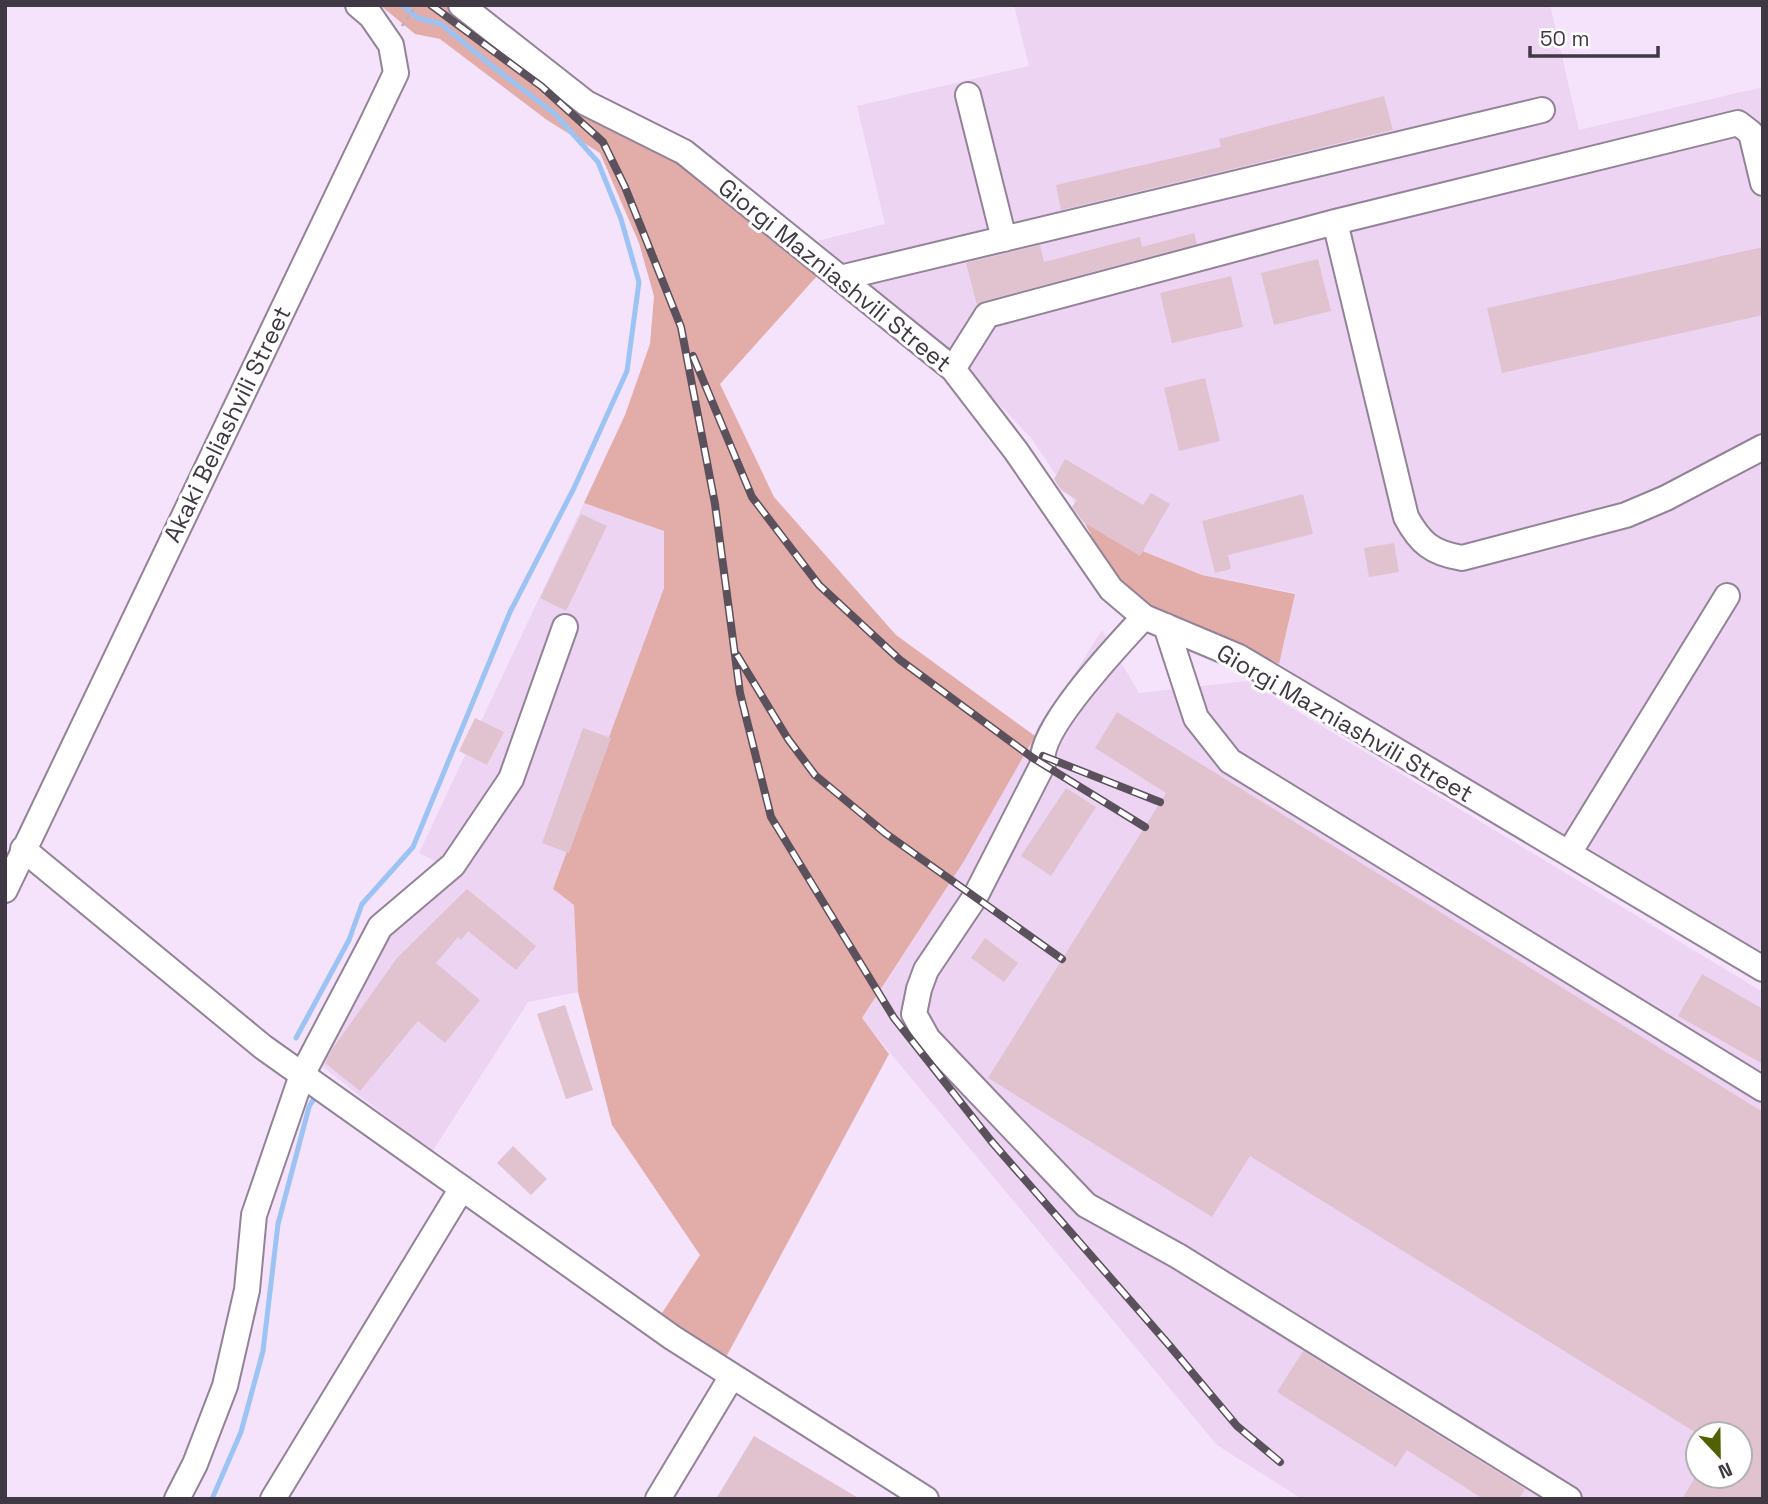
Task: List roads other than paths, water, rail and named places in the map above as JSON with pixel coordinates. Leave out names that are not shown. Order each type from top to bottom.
[{"type":"street","name":"Akaki Beliashvili Street","points":[[5,890],[396,73],[391,45],[371,16],[358,5]]},
{"type":"street","name":"Giorgi Mazniashvili Street","points":[[461,5],[586,103],[684,152],[953,369],[1016,451],[1111,589],[1155,622],[1239,657],[1763,969]]},
{"type":"street","points":[[968,95],[1004,239]]},
{"type":"street","points":[[840,278],[1542,110]]},
{"type":"street","points":[[953,369],[987,315],[1335,222],[1738,123],[1751,133],[1763,183]]},
{"type":"street","points":[[1335,222],[1406,517],[1416,536],[1440,555],[1462,558],[1626,515],[1666,498],[1763,447]]},
{"type":"street","points":[[1569,853],[1727,596]]},
{"type":"street","points":[[1569,1499],[1178,1256],[1086,1205],[928,1039],[914,1014],[926,970],[975,897],[1043,764],[1041,755],[1051,734],[1090,676],[1155,622],[1196,718],[1230,761],[1763,1089]]},
{"type":"street","points":[[177,1499],[195,1464],[225,1386],[247,1290],[254,1215],[302,1075],[380,927],[453,865],[511,779],[565,627]]},
{"type":"street","points":[[23,849],[263,1047],[673,1338],[926,1499]]},
{"type":"street","points":[[273,1499],[462,1188]]},
{"type":"street","points":[[658,1499],[732,1376]]},
{"type":"waterway","points":[[296,1038],[349,940],[362,904],[413,847],[510,612],[574,488],[627,371],[639,282],[621,219],[598,162],[555,114],[441,24],[418,18],[402,5]]},
{"type":"waterway","points":[[212,1499],[241,1432],[263,1351],[278,1224],[313,1100]]},
{"type":"railway","points":[[431,5],[541,86],[603,142],[625,187],[681,327],[715,504],[740,693],[771,817],[894,1018],[992,1142],[1237,1426],[1280,1462]]},
{"type":"railway","points":[[693,356],[752,497],[819,585],[900,660],[1033,758],[1145,827]]},
{"type":"railway","points":[[737,655],[788,739],[815,775],[885,833],[1062,959]]},
{"type":"railway","points":[[1043,756],[1160,802]]}]
